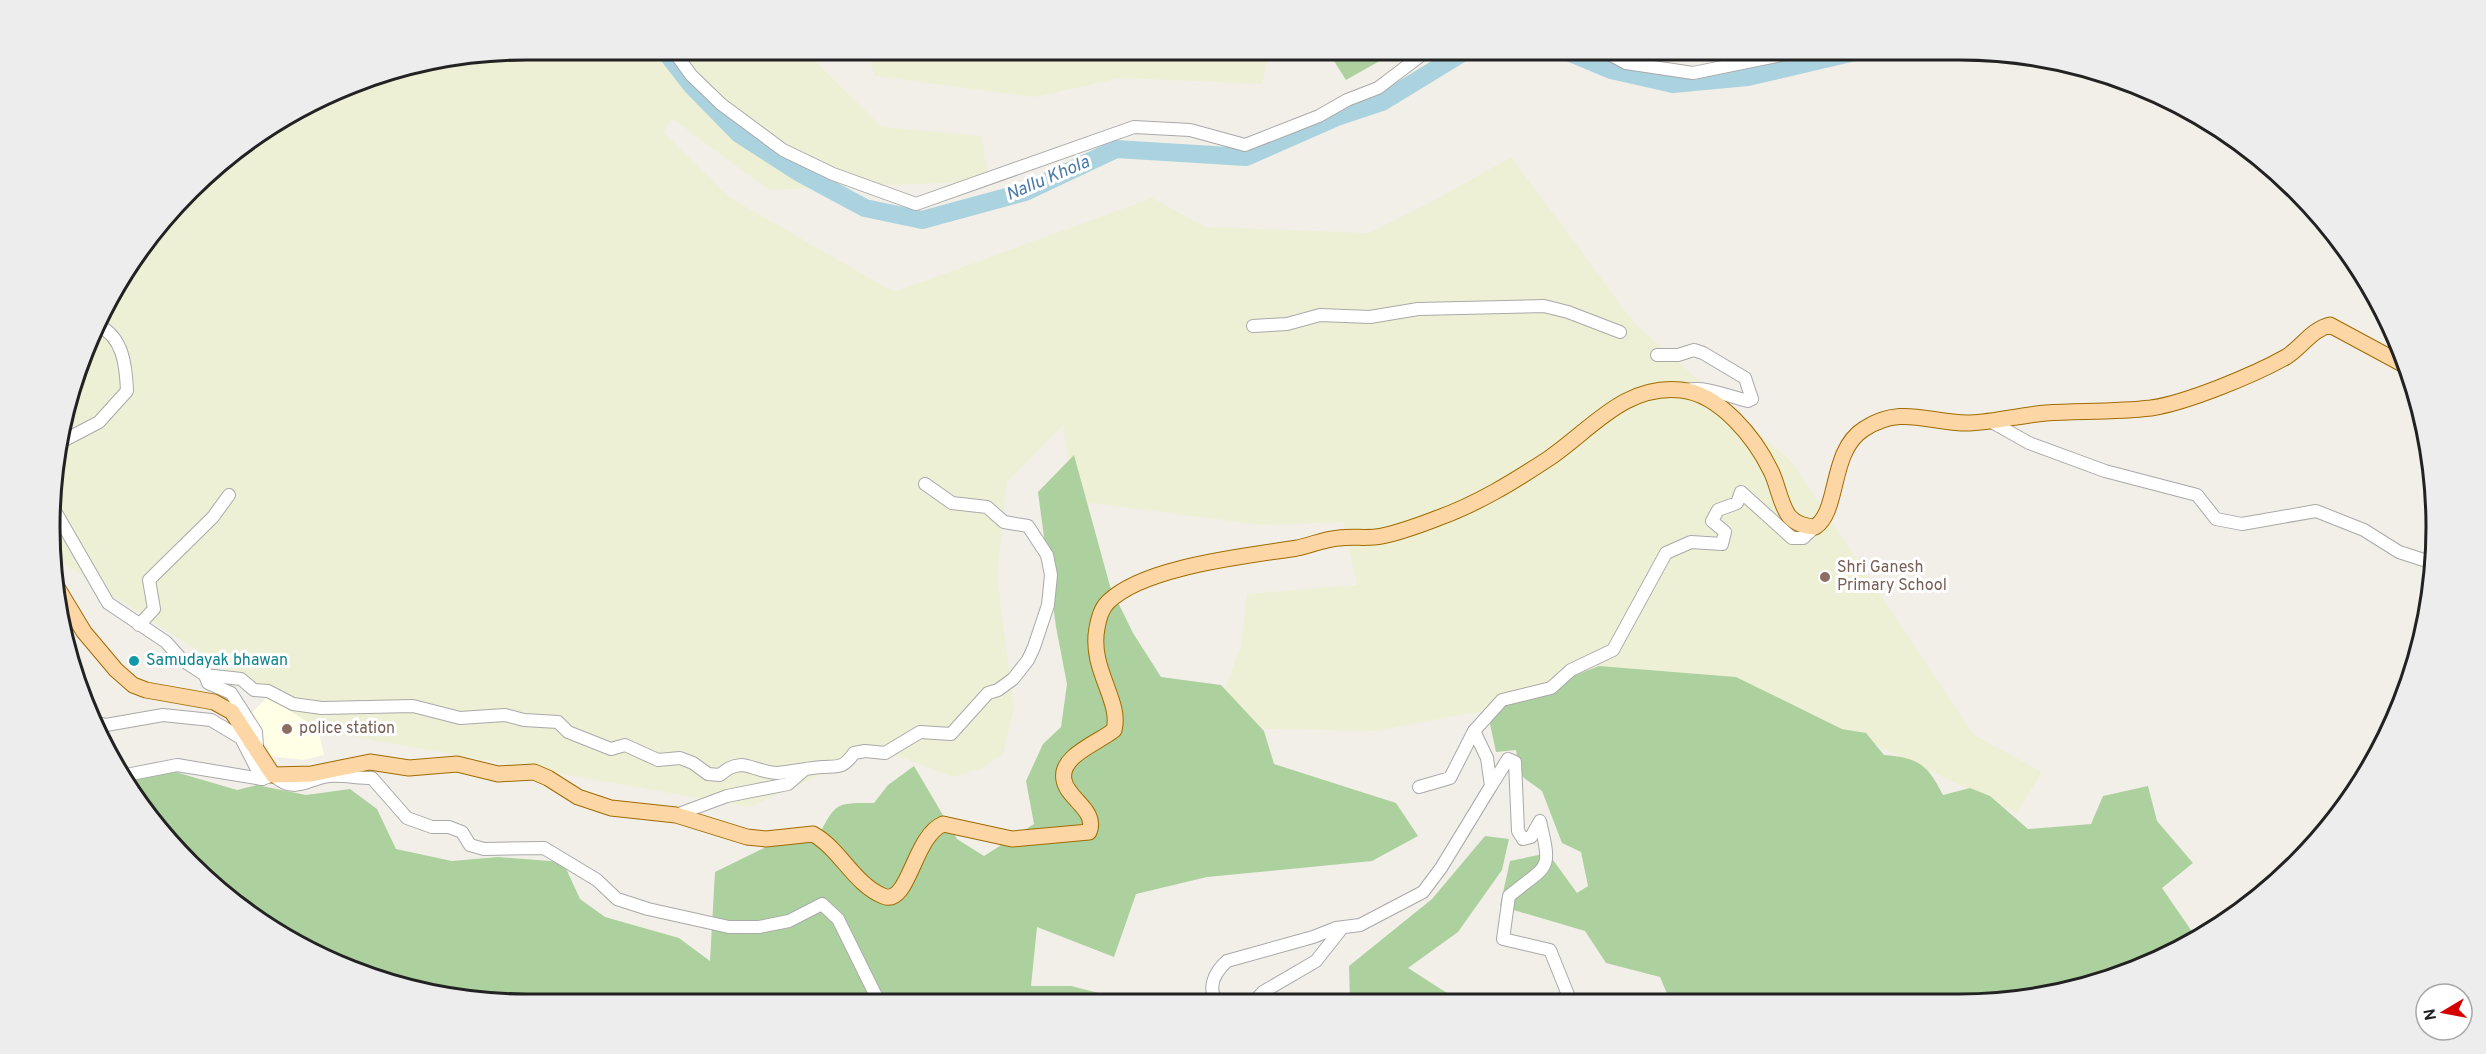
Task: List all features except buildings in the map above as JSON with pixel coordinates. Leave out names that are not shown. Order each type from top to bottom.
[{"type":"main road","points":[[66,602],[102,656],[133,685],[146,690],[214,702],[232,712],[257,747],[267,777],[311,774],[370,762],[409,768],[456,764],[498,774],[534,772],[593,803],[611,808],[676,815],[747,837],[766,839],[813,834],[827,844],[882,896],[892,897],[900,893],[915,858],[928,836],[944,824],[1004,839],[1089,832],[1090,821],[1083,806],[1067,789],[1064,769],[1069,760],[1114,730],[1115,712],[1097,663],[1095,648],[1100,613],[1120,593],[1139,583],[1200,564],[1337,538],[1381,536],[1436,519],[1466,507],[1533,468],[1632,396],[1681,390],[1701,394],[1718,405],[1760,452],[1771,471],[1791,518],[1801,525],[1815,527],[1825,516],[1847,445],[1864,429],[1884,419],[1907,415],[1960,422],[1990,421],[2030,415],[2091,413],[2168,405],[2288,356],[2310,336],[2330,325],[2394,360]]},
{"type":"street","points":[[680,60],[691,75],[722,104],[783,150],[833,174],[916,204],[1134,127],[1190,130],[1245,145],[1318,117],[1347,100],[1378,88],[1415,60]]},
{"type":"street","points":[[1620,60],[1626,63],[1693,73],[1757,60]]},
{"type":"street","points":[[1253,326],[1287,324],[1320,315],[1370,317],[1418,309],[1544,306],[1577,315],[1620,332]]},
{"type":"street","points":[[69,438],[99,422],[127,391],[126,359],[108,330],[104,328]]},
{"type":"street","points":[[1657,355],[1678,355],[1694,350],[1703,353],[1745,378],[1752,399],[1748,401],[1719,395],[1702,387],[1681,390]]},
{"type":"street","points":[[1990,421],[2029,443],[2061,455],[2112,473],[2197,495],[2217,519],[2242,524],[2316,511],[2364,530],[2399,552],[2425,561]]},
{"type":"street","points":[[60,520],[108,603],[166,642],[182,660],[205,675],[241,679],[254,690],[268,691],[293,704],[322,708],[413,706],[460,718],[505,715],[524,720],[558,722],[568,732],[611,749],[625,745],[658,760],[680,758],[693,763],[708,774],[720,775],[728,767],[745,765],[765,772],[803,771],[824,766],[836,768],[849,760],[854,753],[865,750],[885,753],[921,732],[951,734],[988,693],[998,690],[1013,679],[1031,653],[1048,605],[1051,575],[1047,555],[1028,526],[1005,522],[987,507],[952,503],[925,483]]},
{"type":"street","points":[[1419,787],[1450,778],[1474,730],[1502,700],[1551,687],[1571,670],[1613,650],[1666,553],[1691,542],[1722,544],[1725,532],[1712,521],[1718,510],[1737,503],[1741,492],[1792,538],[1803,538],[1815,527]]},
{"type":"street","points":[[140,625],[154,609],[149,580],[213,517],[229,495]]},
{"type":"street","points":[[205,675],[207,683],[231,693],[256,732],[257,747]]},
{"type":"street","points":[[104,725],[163,715],[211,720],[241,738],[267,777]]},
{"type":"street","points":[[1474,730],[1487,759],[1491,786]]},
{"type":"street","points":[[1213,994],[1212,984],[1217,970],[1227,961],[1313,937],[1336,928],[1369,921],[1423,892],[1508,759],[1515,762],[1518,831],[1523,839],[1531,837],[1540,821],[1548,857],[1546,865],[1509,896],[1503,939],[1550,950],[1568,994]]},
{"type":"street","points":[[132,774],[177,765],[267,777],[283,784],[300,785],[328,776],[372,778],[407,818],[462,832],[470,845],[484,849],[544,848],[597,880],[617,899],[648,909],[729,927],[759,927],[789,921],[822,904],[838,920],[875,994]]},
{"type":"street","points":[[676,815],[727,796],[788,784],[803,771]]},
{"type":"street","points":[[1261,994],[1316,961],[1342,928]]},
{"type":"shaded area","points":[[814,60],[882,127],[981,136],[990,181],[769,190],[671,118],[664,133],[729,197],[894,292],[1152,198],[1206,227],[1369,233],[1435,200],[1511,157],[1635,324],[1792,462],[1974,735],[2042,772],[2017,813],[1736,677],[1599,666],[1487,710],[1376,731],[1264,729],[1220,702],[1241,645],[1247,594],[1357,585],[1343,522],[1262,525],[1075,501],[1063,425],[1007,482],[997,578],[1014,707],[1003,754],[982,768],[953,777],[880,749],[749,807],[321,731],[61,562],[61,496],[69,436],[76,406],[108,320],[123,293],[157,243],[176,219],[219,176],[268,139],[320,108],[406,76],[466,64],[496,61]]},
{"type":"shaded area","points":[[870,60],[1267,60],[1262,84],[1121,78],[1035,97],[874,76]]},
{"type":"shaded area","name":"police station","points":[[266,698],[315,715],[324,755],[303,760],[271,756],[250,715]]},
{"type":"green space","points":[[1333,60],[1381,60],[1346,80]]},
{"type":"green space","points":[[1074,455],[1110,586],[1133,633],[1161,677],[1221,685],[1264,731],[1274,764],[1396,803],[1418,836],[1372,861],[1207,877],[1136,894],[1114,957],[1037,927],[1031,986],[1071,986],[1103,994],[496,993],[436,985],[406,978],[348,958],[293,931],[243,897],[197,857],[176,835],[134,778],[169,770],[237,790],[257,785],[306,795],[350,789],[377,809],[396,849],[452,861],[498,857],[563,862],[580,899],[605,917],[679,938],[710,961],[715,872],[776,842],[818,837],[833,811],[838,807],[851,803],[874,803],[888,785],[914,766],[957,839],[984,856],[1034,824],[1026,781],[1043,744],[1061,727],[1067,684],[1056,627],[1038,492]]},
{"type":"green space","points":[[1599,666],[1736,677],[1842,729],[1866,733],[1884,755],[1906,758],[1921,764],[1932,776],[1943,795],[1970,788],[1990,796],[2028,829],[2091,824],[2103,796],[2148,786],[2157,821],[2193,863],[2162,888],[2192,931],[2166,946],[2109,969],[2080,978],[2020,990],[1959,994],[1667,994],[1660,977],[1606,963],[1585,931],[1500,906],[1510,861],[1548,853],[1577,893],[1588,886],[1581,852],[1562,843],[1542,791],[1520,775],[1516,750],[1496,752],[1487,710]]},
{"type":"green space","points":[[1485,836],[1509,839],[1502,870],[1458,932],[1408,968],[1449,994],[1350,994],[1349,966],[1432,899]]},
{"type":"waterway","name":"Nallu Khola","points":[[672,60],[692,86],[739,134],[798,172],[865,208],[922,220],[1025,192],[1116,149],[1246,157],[1337,117],[1382,102],[1451,60]]},
{"type":"waterway","name":"Nallu Khola","points":[[1587,60],[1611,70],[1673,84],[1748,77],[1821,60]]},
{"type":"place","name":"Shri Ganesh Primary School","points":[[1825,577]]},
{"type":"place","name":"Samudayak bhawan","points":[[134,661]]},
{"type":"place","name":"police station","points":[[287,729]]}]
